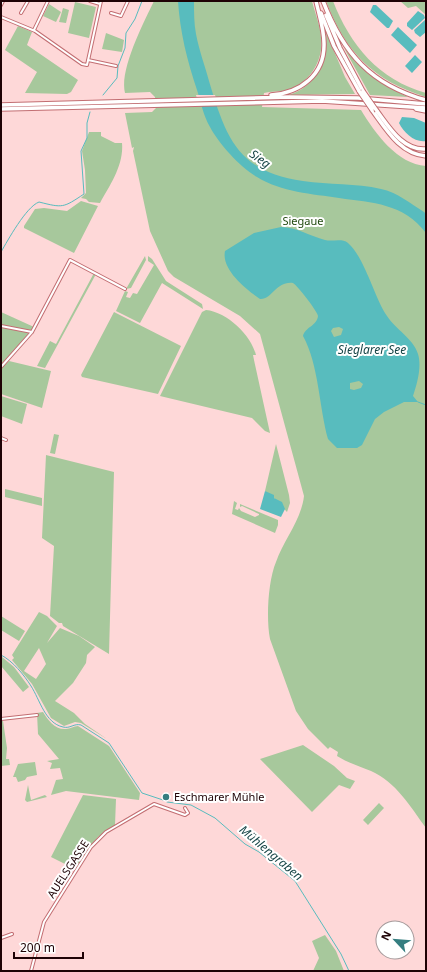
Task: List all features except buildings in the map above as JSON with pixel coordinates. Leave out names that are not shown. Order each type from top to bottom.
[{"type":"highway","points":[[316,1],[334,46],[374,111],[400,144],[412,153],[426,156]]},
{"type":"highway","points":[[263,98],[284,94],[295,90],[309,81],[317,70],[323,56],[324,44],[316,1]]},
{"type":"highway","points":[[322,1],[340,48],[361,91]]},
{"type":"highway","points":[[322,1],[343,44],[361,65],[390,86],[426,100]]},
{"type":"highway","points":[[1,105],[154,103],[246,98],[358,98],[426,104]]},
{"type":"highway","points":[[1,109],[263,98],[426,108]]},
{"type":"highway","points":[[394,105],[426,111]]},
{"type":"highway","points":[[374,111],[402,141],[413,148],[426,149]]},
{"type":"street","points":[[1,5],[3,1]]},
{"type":"street","points":[[21,13],[28,1]]},
{"type":"street","points":[[34,31],[48,1]]},
{"type":"street","points":[[1,17],[34,31],[82,64],[87,65],[101,3],[90,1]]},
{"type":"street","points":[[110,13],[121,16],[128,1]]},
{"type":"street","points":[[88,60],[116,66]]},
{"type":"street","points":[[1,367],[32,332],[70,260],[125,289]]},
{"type":"street","points":[[1,326],[32,332]]},
{"type":"street","points":[[1,438],[6,440]]},
{"type":"street","points":[[1,719],[37,715]]},
{"type":"street","name":"AUELSGASSE","points":[[31,971],[44,922],[91,847],[106,832],[154,804],[182,813]]},
{"type":"street","points":[[1,938],[12,934]]},
{"type":"green space","name":"Siegaue","points":[[154,1],[312,1],[319,24],[321,37],[318,62],[309,76],[296,87],[285,91],[264,93],[262,107],[361,110],[380,137],[396,153],[415,164],[426,166],[426,828],[402,795],[388,781],[371,771],[349,763],[337,756],[338,752],[330,747],[328,749],[308,729],[296,711],[270,639],[268,600],[273,570],[279,554],[296,522],[304,496],[260,334],[240,316],[174,277],[168,271],[150,231],[133,151],[134,147],[132,148],[125,113],[152,112],[156,108],[155,97],[150,92],[125,93],[124,83],[129,59],[144,21]]},
{"type":"green space","points":[[326,1],[333,1],[348,32],[368,59],[380,70],[394,79],[409,87],[426,93],[426,97],[391,82],[364,62],[352,50],[342,35]]},
{"type":"green space","points":[[400,1],[426,1],[426,15],[416,6],[408,8]]},
{"type":"green space","points":[[75,2],[96,7],[89,38],[68,33]]},
{"type":"green space","points":[[49,4],[61,12],[56,22],[43,16]]},
{"type":"green space","points":[[63,8],[69,10],[66,23],[59,22]]},
{"type":"green space","points":[[18,26],[32,32],[27,45],[78,80],[71,92],[67,94],[25,93],[37,72],[5,50]]},
{"type":"green space","points":[[326,32],[345,77],[355,94],[288,95],[306,86],[319,71],[325,52]]},
{"type":"green space","points":[[106,33],[124,40],[122,52],[102,49]]},
{"type":"green space","points":[[344,48],[358,64],[373,76],[389,87],[408,97],[370,95]]},
{"type":"green space","points":[[89,132],[101,132],[101,136],[115,143],[122,143],[119,167],[100,203],[89,202],[86,199],[81,198],[86,193],[82,151]]},
{"type":"green space","points":[[81,201],[98,206],[74,253],[24,228],[35,209],[44,208],[67,211]]},
{"type":"green space","points":[[145,256],[146,260],[131,288],[126,289]]},
{"type":"green space","points":[[148,256],[152,259],[166,281],[202,304],[203,309],[162,283],[140,323],[116,311],[125,291],[128,292],[126,297],[130,298],[133,293],[137,294],[154,265],[148,261]]},
{"type":"green space","points":[[94,273],[96,274],[45,368],[37,366],[50,341],[56,344]]},
{"type":"green space","points":[[206,310],[222,315],[230,320],[244,332],[253,347],[256,355],[253,355],[270,433],[265,431],[252,418],[160,396],[202,312]]},
{"type":"green space","points":[[1,312],[34,327],[1,366]]},
{"type":"green space","points":[[114,312],[181,346],[158,394],[82,377],[81,375]]},
{"type":"green space","points":[[9,361],[51,371],[42,408],[1,394],[1,368]]},
{"type":"green space","points":[[1,396],[27,404],[22,424],[1,416]]},
{"type":"green space","points":[[54,434],[59,435],[55,454],[50,453]]},
{"type":"green space","points":[[276,444],[289,495],[290,503],[287,512],[265,491]]},
{"type":"green space","points":[[46,455],[114,472],[109,654],[63,626],[62,623],[59,623],[50,616],[54,546],[42,538]]},
{"type":"green space","points":[[5,489],[42,498],[42,506],[5,497]]},
{"type":"green space","points":[[234,501],[237,503],[235,509],[238,510],[239,508],[241,511],[255,517],[259,515],[242,506],[240,507],[240,504],[278,520],[275,533],[232,514]]},
{"type":"green space","points":[[39,612],[47,616],[57,626],[47,643],[60,628],[79,636],[95,647],[87,655],[86,663],[73,683],[55,701],[74,713],[85,724],[107,739],[81,723],[75,722],[64,726],[51,718],[32,684],[12,660],[14,658],[12,655]],"holes":[[[39,648],[46,664],[36,679],[24,671]]]},
{"type":"green space","points":[[1,616],[25,631],[19,641],[1,630]]},
{"type":"green space","points":[[2,657],[14,667],[29,687],[23,692],[1,666]]},
{"type":"green space","points":[[43,712],[58,728],[68,729],[78,726],[109,746],[140,793],[139,800],[66,791],[51,795],[56,780],[63,779],[60,768],[50,769],[52,763],[47,761],[59,759],[38,734],[37,713]]},
{"type":"green space","points":[[1,720],[3,721],[7,748],[6,759],[9,759],[10,765],[1,766]]},
{"type":"green space","points":[[303,745],[334,766],[347,778],[355,781],[350,789],[339,785],[312,812],[260,759]]},
{"type":"green space","points":[[35,762],[37,775],[27,777],[25,780],[18,782],[16,777],[13,777],[18,764]]},
{"type":"green space","points":[[28,785],[31,800],[45,795],[47,797],[27,802],[25,800]]},
{"type":"green space","points":[[83,795],[116,799],[115,825],[98,837],[75,869],[51,857]]},
{"type":"green space","points":[[379,803],[384,808],[368,825],[363,820]]},
{"type":"green space","points":[[325,935],[336,951],[344,971],[313,971],[319,958],[312,941]]},
{"type":"water","points":[[178,1],[194,1],[194,22],[197,40],[215,101],[229,135],[238,149],[249,160],[263,170],[281,176],[303,181],[372,187],[393,193],[426,214],[426,233],[417,223],[407,216],[387,206],[308,194],[276,186],[250,173],[230,155],[214,134],[206,118],[184,46]]},
{"type":"water","points":[[373,5],[376,5],[393,21],[389,28],[387,28],[370,12]]},
{"type":"water","points":[[418,11],[424,15],[425,18],[412,30],[407,26],[407,23]]},
{"type":"water","points":[[426,19],[426,32],[420,37],[414,30]]},
{"type":"water","points":[[398,27],[417,45],[410,53],[391,35]]},
{"type":"water","points":[[415,55],[422,62],[412,73],[405,66]]},
{"type":"water","points":[[402,117],[414,118],[426,123],[426,141],[414,139],[407,134],[399,123]]},
{"type":"water","name":"Sieglarer See","points":[[287,227],[325,240],[343,241],[348,243],[359,258],[387,316],[416,348],[419,359],[419,370],[413,396],[418,402],[404,402],[384,412],[375,419],[362,445],[357,448],[337,448],[328,439],[316,373],[303,336],[306,330],[316,322],[318,316],[311,304],[299,288],[293,283],[282,285],[268,297],[260,299],[236,279],[227,265],[225,251],[254,233]],"holes":[[[339,327],[343,329],[341,335],[334,337],[331,331],[333,328]],[[359,381],[363,384],[361,388],[354,390],[350,389],[350,383]]]},
{"type":"water","points":[[265,491],[274,495],[274,498],[282,502],[285,509],[281,517],[260,509]]},
{"type":"pier","points":[[196,95],[215,95],[219,106],[199,106]]},
{"type":"waterway","name":"Mühlengraben","points":[[103,95],[117,78],[118,66],[125,48],[126,33],[135,19],[142,1]]},
{"type":"waterway","name":"Mühlengraben","points":[[1,252],[18,224],[34,205],[39,202],[63,206],[84,194],[81,151],[87,138],[87,123],[90,112]]},
{"type":"waterway","points":[[418,402],[426,405]]},
{"type":"waterway","name":"Mühlengraben","points":[[1,655],[14,665],[25,677],[47,716],[52,721],[63,727],[81,725],[109,743],[142,793],[163,800]]},
{"type":"waterway","name":"Mühlengraben","points":[[167,802],[191,805],[215,818],[245,844],[259,852],[295,881],[341,954],[349,971]]},
{"type":"place","name":"Eschmarer Mühle","points":[[166,797]]},
{"type":"water label","name":"Sieg","points":[[260,159]]}]
